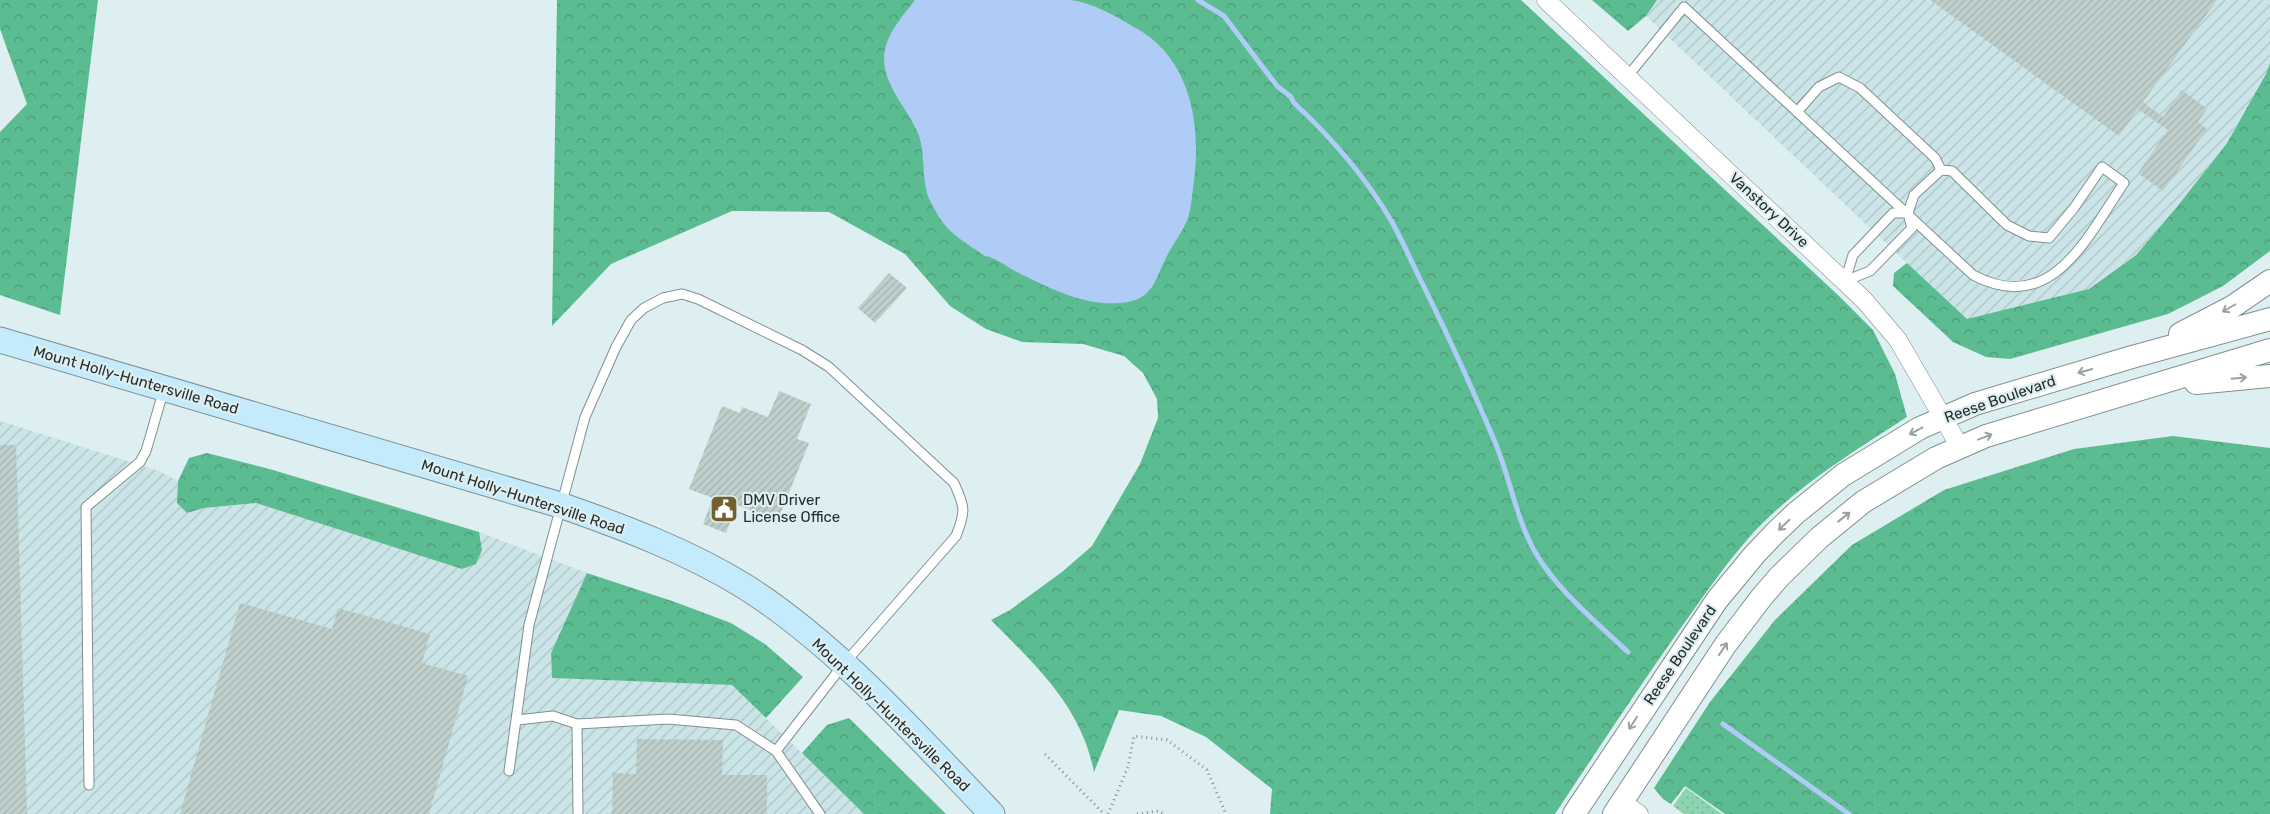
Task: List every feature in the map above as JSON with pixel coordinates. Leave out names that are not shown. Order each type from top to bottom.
[{"type":"main road","name":"Mount Holly-Huntersville Road","points":[[0,340],[560,506],[641,535],[712,568],[773,607],[843,665],[928,746],[992,814]]},
{"type":"street","name":"Vanstory Drive","points":[[1546,0],[1845,281],[1880,317],[1898,340],[1960,447]]},
{"type":"street","points":[[2132,357],[2211,318],[2270,281]]},
{"type":"street","name":"Reese Boulevard","points":[[1574,814],[1699,624],[1754,554],[1796,513],[1844,475],[1893,443],[1944,417],[2018,390],[2270,319]]},
{"type":"street","name":"Reese Boulevard","points":[[1625,810],[1726,644],[1779,577],[1819,538],[1863,502],[1910,472],[1960,447],[2014,427],[2270,350]]},
{"type":"street","points":[[2138,390],[2224,379],[2270,376]]},
{"type":"lane","points":[[1627,77],[1687,4],[1797,112],[1908,213],[1973,275],[1990,284],[2011,288],[2052,277],[2068,264],[2124,183],[2102,167],[2074,208],[2049,238],[2029,236],[2007,225],[1952,171],[1941,170],[1914,196],[1908,213],[1912,228],[1870,271],[1845,281]]},
{"type":"lane","points":[[1797,112],[1819,88],[1839,77],[1860,88],[1935,158],[1941,170]]},
{"type":"lane","points":[[1845,281],[1853,255],[1892,214],[1908,213]]},
{"type":"lane","points":[[509,771],[529,625],[585,416],[620,340],[632,320],[644,308],[663,298],[682,294],[698,299],[802,350],[829,367],[954,483],[961,499],[964,516],[956,536],[843,665],[776,751]]},
{"type":"lane","points":[[89,785],[86,507],[140,462],[146,451],[164,388]]},
{"type":"lane","points":[[517,720],[552,716],[577,724],[668,719],[736,725],[776,751],[820,814]]},
{"type":"lane","points":[[577,724],[578,814]]},
{"type":"path","points":[[1108,814],[1128,767],[1134,736],[1167,740],[1207,770],[1226,814]]},
{"type":"path","points":[[1045,754],[1104,814]]},
{"type":"path","points":[[1137,814],[1158,811],[1164,814]]},
{"type":"shaded area","points":[[1657,0],[2270,0],[2270,63],[2266,74],[2227,142],[2170,216],[2136,254],[2089,289],[1967,320],[1646,16]]},
{"type":"shaded area","points":[[0,421],[159,471],[178,481],[177,503],[187,513],[204,508],[256,503],[462,569],[482,550],[479,532],[587,573],[551,653],[552,678],[732,685],[864,814],[0,814]]},
{"type":"green space","points":[[0,0],[98,0],[60,315],[0,295],[0,132],[27,104],[0,29]]},
{"type":"green space","points":[[557,0],[1521,0],[1839,296],[1873,330],[1895,374],[1907,417],[1807,485],[1770,516],[1743,544],[1680,629],[1555,814],[1270,814],[1272,789],[1206,737],[1161,716],[1119,710],[1094,772],[1088,748],[1068,707],[1040,671],[991,620],[1010,610],[1062,572],[1092,546],[1140,464],[1158,418],[1157,399],[1143,373],[1124,356],[1083,344],[1022,342],[986,329],[950,306],[905,254],[829,212],[732,211],[611,264],[552,326]]},
{"type":"green space","points":[[1592,0],[1657,0],[1646,16],[1628,31]]},
{"type":"green space","points":[[2270,63],[2270,251],[2223,286],[2168,314],[2010,359],[1986,357],[1953,342],[1893,286],[1894,273],[1907,263],[1967,319],[2089,289],[2136,255],[2176,208],[2227,143],[2266,74]]},
{"type":"green space","points":[[2173,436],[2270,448],[2270,814],[1725,814],[1685,786],[1671,804],[1663,799],[1654,788],[1710,702],[1775,620],[1852,545],[1944,490],[2074,449]]},
{"type":"green space","points":[[207,453],[273,470],[479,532],[482,550],[476,564],[462,569],[256,503],[204,508],[187,513],[177,503],[178,481],[189,458]]},
{"type":"green space","points":[[587,573],[731,623],[765,644],[803,677],[766,718],[732,685],[552,678],[551,653]]},
{"type":"green space","points":[[849,718],[946,814],[864,814],[802,753],[827,725]]},
{"type":"green space","points":[[1686,788],[1722,814],[1684,814],[1673,806]]},
{"type":"water","points":[[915,0],[1078,1],[1104,11],[1136,28],[1155,42],[1170,58],[1181,77],[1189,98],[1194,120],[1195,165],[1188,218],[1156,280],[1147,293],[1140,298],[1119,303],[1093,302],[1067,295],[985,256],[960,239],[943,223],[927,193],[919,136],[892,88],[885,67],[885,48],[891,33]]},
{"type":"building","points":[[1930,0],[2217,0],[2143,102],[2163,117],[2182,90],[2207,109],[2198,122],[2207,129],[2163,191],[2138,173],[2168,130],[2138,109],[2119,136]]},
{"type":"building","points":[[889,273],[907,288],[875,323],[858,308]]},
{"type":"building","points":[[779,391],[811,404],[797,439],[809,443],[778,520],[737,505],[726,533],[703,524],[713,498],[689,489],[722,406],[740,413],[742,407],[768,417]]},
{"type":"building","points":[[0,445],[16,445],[27,814],[0,814]]},
{"type":"building","points":[[240,603],[332,629],[338,608],[430,634],[422,663],[468,676],[429,814],[180,814]]},
{"type":"building","points":[[637,739],[723,740],[722,775],[767,775],[767,814],[612,814],[613,773],[636,774]]},
{"type":"waterway","points":[[1198,0],[1224,16],[1277,86],[1291,97],[1294,103],[1334,144],[1382,206],[1404,245],[1478,402],[1495,442],[1523,526],[1535,552],[1554,579],[1566,592],[1628,652]]},
{"type":"waterway","points":[[1723,724],[1849,814]]},
{"type":"place","name":"DMV Driver License Office","points":[[724,509]]}]
